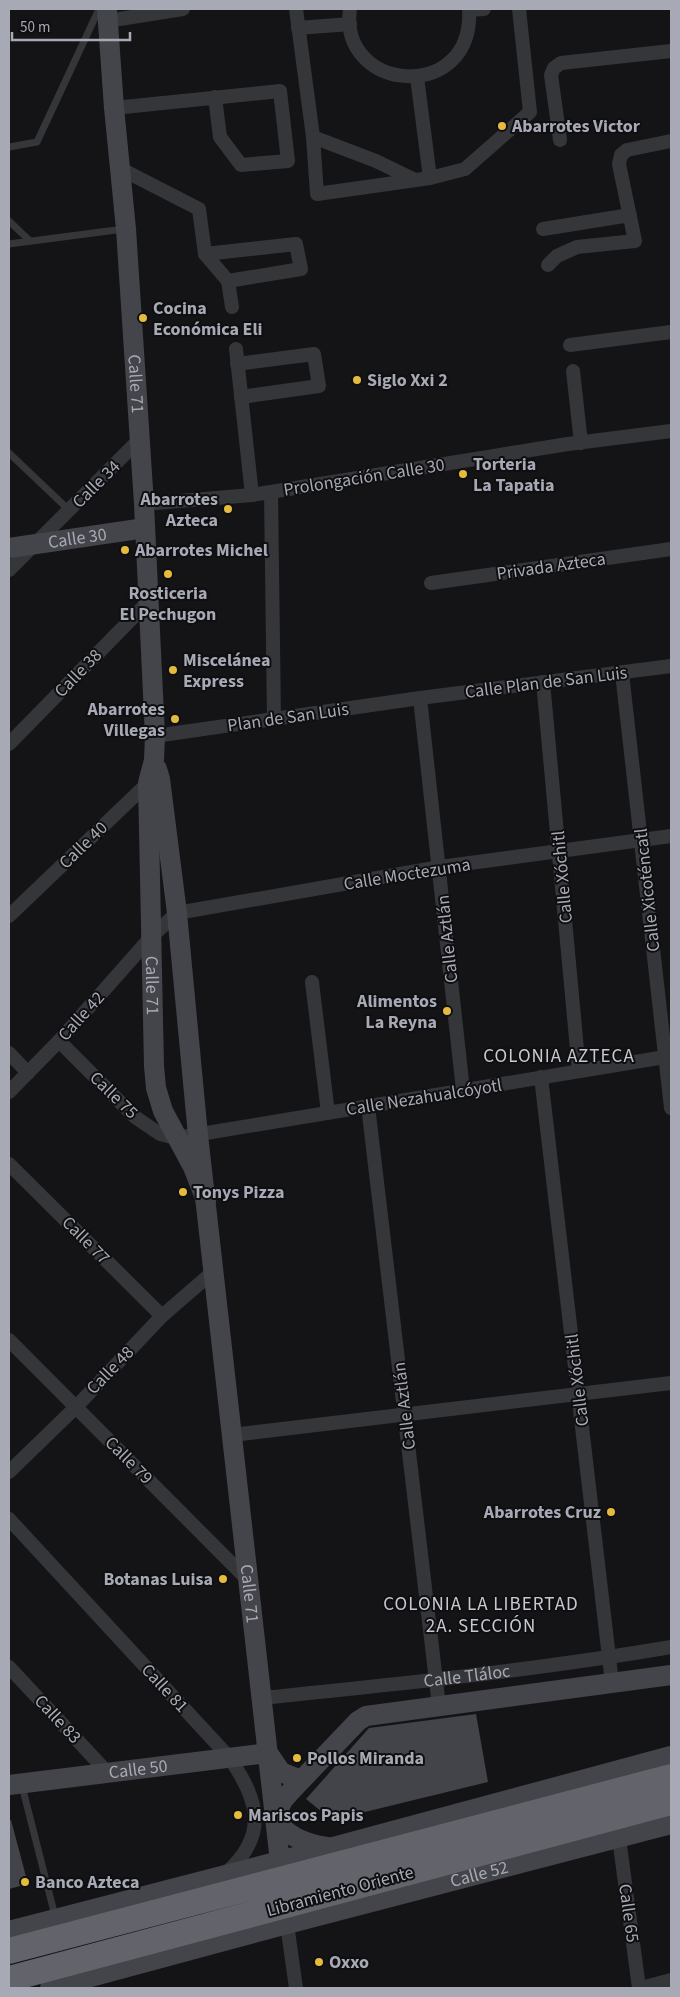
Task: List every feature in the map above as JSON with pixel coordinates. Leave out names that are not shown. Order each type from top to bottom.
[{"type":"highway","name":"Libramiento Oriente","points":[[9,1951],[671,1777]]},
{"type":"highway","name":"Libramiento Oriente","points":[[9,1979],[671,1802]]},
{"type":"street","points":[[104,13],[183,9]]},
{"type":"street","points":[[296,9],[313,137],[317,194],[430,178],[465,169],[530,112],[519,9]]},
{"type":"street","points":[[350,9],[350,24],[357,46],[372,64],[393,75],[417,77],[439,70],[457,54],[468,33],[469,9],[484,9]]},
{"type":"street","name":"Calle 71","points":[[104,13],[126,228],[144,504],[155,736],[152,936],[154,1066],[156,1088],[163,1111],[193,1167],[206,1200]]},
{"type":"street","points":[[298,28],[350,24]]},
{"type":"street","points":[[560,140],[550,75],[554,68],[561,63],[671,51]]},
{"type":"street","points":[[417,77],[430,178]]},
{"type":"street","points":[[114,108],[280,91],[288,161],[241,165],[220,137],[215,98]]},
{"type":"street","points":[[313,137],[376,161],[415,180]]},
{"type":"street","points":[[548,266],[557,256],[577,247],[635,241],[619,164],[621,155],[627,150],[671,141]]},
{"type":"street","points":[[121,170],[199,209],[205,254],[228,281],[232,307]]},
{"type":"street","points":[[543,229],[630,215]]},
{"type":"street","points":[[569,225],[577,247]]},
{"type":"street","points":[[205,254],[296,244],[301,268],[228,281]]},
{"type":"street","points":[[570,346],[671,332]]},
{"type":"street","points":[[236,349],[252,495]]},
{"type":"street","points":[[237,364],[314,354],[320,386],[241,397]]},
{"type":"street","points":[[573,371],[582,443]]},
{"type":"street","name":"Prolongación Calle 30","points":[[144,504],[252,495],[582,443],[671,431]]},
{"type":"street","name":"Calle 34","points":[[9,570],[140,439]]},
{"type":"street","points":[[271,492],[274,719]]},
{"type":"street","name":"Calle 30","points":[[9,548],[145,528]]},
{"type":"street","name":"Privada Azteca","points":[[432,583],[671,549]]},
{"type":"street","name":"Calle 38","points":[[9,744],[148,602]]},
{"type":"street","name":"Calle Plan de San Luis","points":[[420,698],[671,666]]},
{"type":"street","name":"Calle Xicoténcatl","points":[[622,673],[668,1056],[671,1108]]},
{"type":"street","name":"Calle Xóchitl","points":[[543,682],[560,852],[578,1071]]},
{"type":"street","name":"Plan de San Luis","points":[[155,736],[420,698]]},
{"type":"street","name":"Calle Aztlán","points":[[420,698],[463,1090]]},
{"type":"street","name":"Calle 71","points":[[154,774],[177,913],[198,1135],[287,1924],[296,1988]]},
{"type":"street","name":"Calle 40","points":[[9,916],[154,774]]},
{"type":"street","name":"Calle Moctezuma","points":[[177,913],[440,867],[671,836]]},
{"type":"street","points":[[152,936],[177,913]]},
{"type":"street","name":"Calle 42","points":[[9,1092],[59,1041],[152,936]]},
{"type":"street","points":[[312,982],[328,1113]]},
{"type":"street","name":"Calle 75","points":[[59,1041],[135,1117],[160,1134],[176,1138]]},
{"type":"street","points":[[9,1053],[28,1073]]},
{"type":"street","name":"Calle Nezahualcóyotl","points":[[176,1138],[668,1056]]},
{"type":"street","name":"Calle Xóchitl","points":[[542,1077],[612,1683]]},
{"type":"street","name":"Calle Aztlán","points":[[368,1106],[440,1706]]},
{"type":"street","name":"Calle 77","points":[[9,1164],[162,1316]]},
{"type":"street","name":"Calle 48","points":[[9,1472],[76,1407],[162,1316],[214,1271]]},
{"type":"street","name":"Calle 79","points":[[9,1342],[249,1581]]},
{"type":"street","points":[[232,1435],[671,1383]]},
{"type":"street","name":"Calle 81","points":[[9,1519],[228,1756],[242,1776],[250,1792],[255,1822],[253,1836],[247,1850],[223,1876]]},
{"type":"street","name":"Calle Tláloc","points":[[262,1698],[437,1680],[671,1647]]},
{"type":"street","name":"Calle 83","points":[[9,1667],[107,1772]]},
{"type":"street","name":"Calle Tláloc","points":[[275,1818],[284,1800],[301,1780],[358,1721],[366,1716],[671,1675]]},
{"type":"street","points":[[268,1753],[281,1772],[301,1780]]},
{"type":"street","name":"Calle 50","points":[[15,1784],[228,1756],[268,1753]]},
{"type":"street","points":[[9,1931],[280,1861],[671,1756]]},
{"type":"street","points":[[275,1818],[283,1829],[300,1840],[332,1847]]},
{"type":"street","name":"Calle 52","points":[[287,1924],[671,1824]]},
{"type":"street","name":"Calle 65","points":[[619,1838],[640,1988]]},
{"type":"street","points":[[332,1847],[324,1851],[313,1866],[312,1885],[322,1901],[330,1906],[348,1908]]},
{"type":"street","points":[[223,1876],[239,1877],[248,1882],[255,1889],[260,1899],[259,1919],[254,1928],[243,1936]]},
{"type":"street","name":"Libramiento Oriente","points":[[50,1988],[287,1924]]},
{"type":"street","points":[[640,1988],[671,1980]]},
{"type":"lane","points":[[9,147],[37,142],[104,13]]},
{"type":"lane","points":[[9,221],[30,241]]},
{"type":"lane","points":[[9,244],[126,228]]},
{"type":"lane","points":[[9,453],[70,510]]},
{"type":"lane","points":[[15,1784],[56,1919]]},
{"type":"building","points":[[476,1714],[488,1782],[332,1820],[306,1799],[369,1728]]},
{"type":"building","points":[[11,1820],[28,1884],[9,1889],[9,1821]]},
{"type":"place","name":"Abarrotes Victor","points":[[502,126]]},
{"type":"place","name":"Cocina Económica Eli","points":[[143,318]]},
{"type":"place","name":"Siglo Xxi 2","points":[[357,380]]},
{"type":"place","name":"Torteria La Tapatia","points":[[463,474]]},
{"type":"place","name":"Abarrotes Azteca","points":[[228,509]]},
{"type":"place","name":"Abarrotes Michel","points":[[125,550]]},
{"type":"place","name":"Rosticeria El Pechugon","points":[[168,574]]},
{"type":"place","name":"Miscelánea Express","points":[[173,670]]},
{"type":"place","name":"Abarrotes Villegas","points":[[175,719]]},
{"type":"place","name":"Alimentos La Reyna","points":[[447,1011]]},
{"type":"place","name":"Tonys Pizza","points":[[183,1192]]},
{"type":"place","name":"Abarrotes Cruz","points":[[611,1512]]},
{"type":"place","name":"Botanas Luisa","points":[[223,1579]]},
{"type":"place","name":"Pollos Miranda","points":[[297,1758]]},
{"type":"place","name":"Mariscos Papis","points":[[238,1815]]},
{"type":"place","name":"Banco Azteca","points":[[25,1882]]},
{"type":"place","name":"Oxxo","points":[[319,1962]]},
{"type":"district","name":"COLONIA AZTECA","points":[[559,1055]]},
{"type":"district","name":"COLONIA LA LIBERTAD 2A. SECCIÓN","points":[[481,1614]]}]
